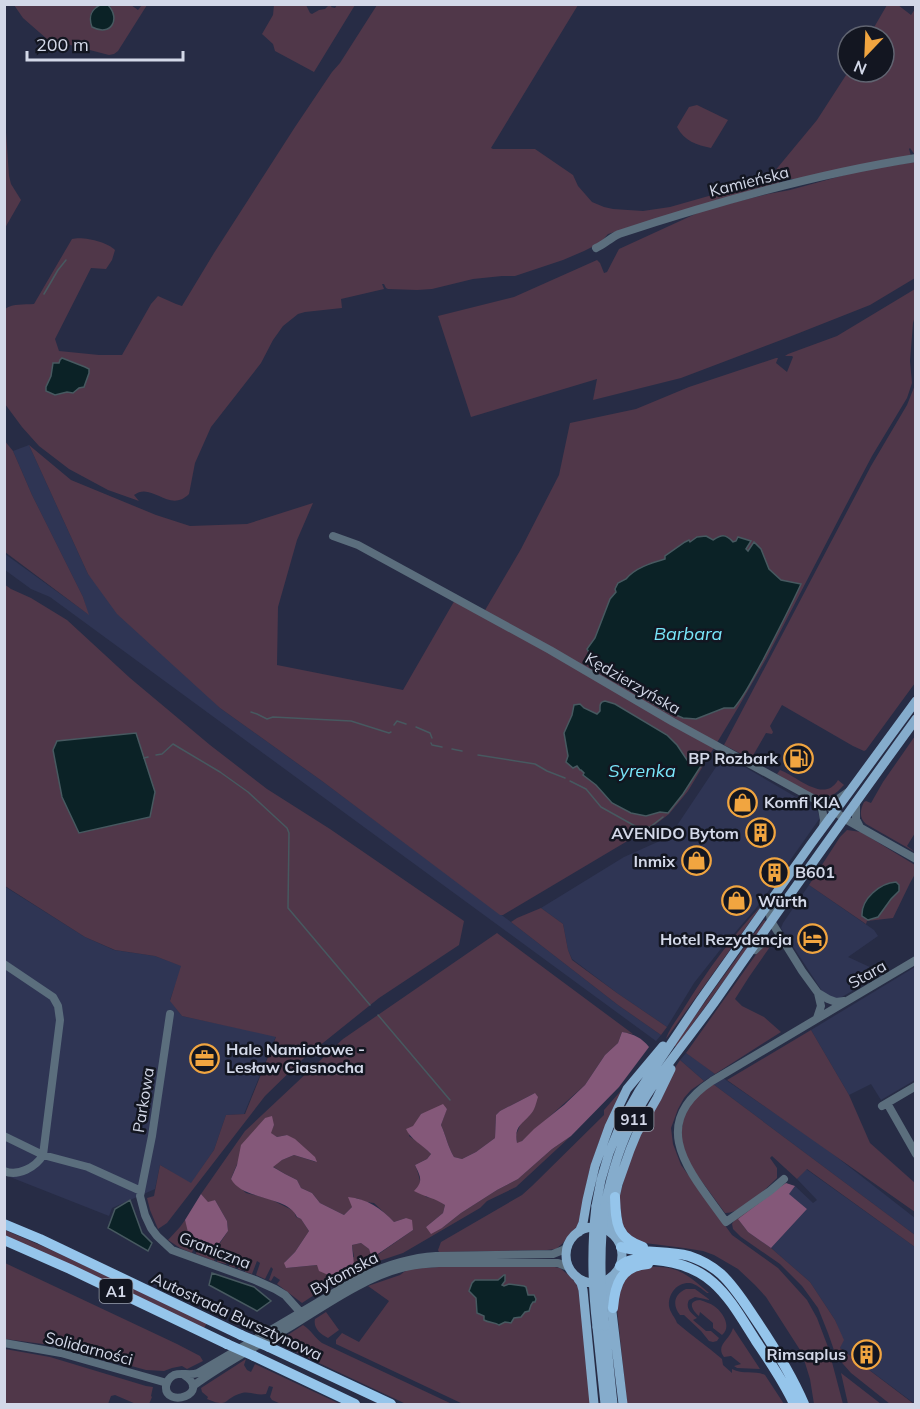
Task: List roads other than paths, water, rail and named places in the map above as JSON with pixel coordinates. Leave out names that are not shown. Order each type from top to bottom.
[{"type":"highway","points":[[615,1197],[616,1220],[622,1235],[633,1243],[652,1251]]},
{"type":"highway","name":"Autostrada Bursztynowa","points":[[4,1224],[392,1404]]},
{"type":"highway","name":"Autostrada Bursztynowa","points":[[4,1240],[90,1278],[355,1404]]},
{"type":"highway","points":[[621,1247],[690,1256],[721,1274],[743,1301],[767,1337],[791,1375],[804,1404]]},
{"type":"highway","points":[[620,1266],[629,1260],[645,1259],[676,1263],[693,1269],[716,1284],[728,1297],[794,1404]]},
{"type":"highway","points":[[612,1308],[619,1282],[627,1271],[636,1266],[662,1264],[693,1269]]},
{"type":"main road","name":"911","points":[[601,1206],[601,1180],[606,1162],[622,1121],[639,1091],[701,999],[915,701]]},
{"type":"main road","name":"911","points":[[613,1404],[593,1288],[592,1260],[601,1206],[635,1115],[667,1066],[915,719]]},
{"type":"main road","points":[[579,1232],[601,1150],[627,1089],[701,999]]},
{"type":"main road","points":[[576,1277],[591,1283],[601,1283],[616,1273],[620,1266],[621,1247],[613,1234],[610,1222],[625,1162],[637,1133],[685,1043]]},
{"type":"main road","points":[[594,1404],[583,1290],[581,1283],[568,1267],[566,1256],[572,1238],[585,1229],[596,1227],[613,1234]]},
{"type":"main road","points":[[610,1278],[609,1287],[623,1404]]},
{"type":"main road","name":"911","points":[[601,1326],[605,1404]]},
{"type":"street","name":"Kamieńska","points":[[596,248],[620,234],[717,202],[864,166],[915,158]]},
{"type":"street","name":"Kędzierzyńska","points":[[333,536],[358,545],[550,650],[915,859]]},
{"type":"street","points":[[823,827],[824,820],[820,803],[838,799],[849,791]]},
{"type":"street","points":[[856,802],[856,819],[860,827]]},
{"type":"street","points":[[782,886],[773,900],[771,921],[818,993],[822,1006],[816,1019]]},
{"type":"street","points":[[743,961],[763,942],[768,940],[784,944]]},
{"type":"street","name":"Stara","points":[[818,993],[837,1002],[844,1001],[915,960]]},
{"type":"street","points":[[4,964],[53,997],[58,1006],[60,1020],[42,1155],[33,1166],[10,1174],[4,1172]]},
{"type":"street","points":[[784,1179],[726,1222],[688,1168],[680,1152],[677,1134],[679,1120],[692,1096],[701,1088],[844,1001]]},
{"type":"street","name":"Parkowa","points":[[141,1191],[152,1136],[170,1014]]},
{"type":"street","points":[[915,1086],[884,1105],[915,1154]]},
{"type":"street","points":[[4,1136],[42,1155],[88,1167],[141,1191]]},
{"type":"street","name":"Graniczna","points":[[141,1191],[140,1196],[151,1228],[172,1250],[266,1285],[285,1295],[302,1315]]},
{"type":"street","name":"Bytomska","points":[[193,1386],[374,1270],[404,1260],[436,1256],[554,1254],[568,1246]]},
{"type":"street","name":"Bytomska","points":[[184,1375],[198,1373],[302,1315],[378,1276],[403,1267],[458,1262],[558,1263],[568,1267]]},
{"type":"street","name":"Solidarności","points":[[4,1343],[61,1353],[167,1383]]},
{"type":"street","points":[[176,1374],[184,1375],[190,1379],[193,1386],[191,1394],[182,1401],[173,1402],[167,1393],[167,1383],[176,1374]]},
{"type":"water","points":[[102,4],[108,5],[112,10],[114,21],[109,28],[99,30],[92,27],[90,19],[95,8]]},
{"type":"water","points":[[62,358],[89,369],[89,373],[84,387],[73,393],[55,395],[46,391],[46,387],[53,363],[59,363]]},
{"type":"water","name":"Barbara","points":[[706,536],[713,540],[723,536],[733,542],[738,537],[751,541],[746,549],[748,551],[754,542],[761,549],[769,569],[781,580],[801,584],[753,679],[734,708],[724,708],[696,719],[683,718],[664,710],[610,675],[587,649],[595,638],[618,583],[639,569],[665,559],[665,556],[685,542]]},
{"type":"water","name":"Syrenka","points":[[605,701],[615,704],[667,735],[687,760],[703,755],[706,758],[668,813],[660,812],[646,816],[631,813],[612,803],[596,785],[583,775],[584,773],[577,766],[573,768],[566,762],[568,756],[564,733],[574,705],[580,704],[597,714],[601,703]]},
{"type":"water","points":[[136,733],[155,792],[150,817],[79,833],[62,797],[53,750],[57,741]]},
{"type":"water","points":[[896,882],[899,885],[899,891],[878,917],[868,920],[862,916],[865,904],[873,893],[884,885]]},
{"type":"water","points":[[130,1200],[142,1233],[152,1243],[148,1251],[108,1228],[115,1209]]},
{"type":"water","points":[[212,1273],[254,1287],[271,1301],[257,1311],[209,1285]]},
{"type":"water","points":[[504,1275],[505,1281],[502,1285],[524,1286],[528,1295],[534,1295],[536,1299],[529,1311],[521,1317],[514,1318],[511,1323],[505,1322],[499,1325],[484,1320],[484,1316],[477,1313],[476,1298],[469,1291],[475,1280],[498,1280]]},
{"type":"waterway","points":[[44,294],[66,260]]},
{"type":"waterway","points":[[251,712],[267,719],[273,717],[351,721],[391,732]]},
{"type":"waterway","points":[[394,725],[397,721],[406,724]]},
{"type":"waterway","points":[[416,727],[430,733],[432,738]]},
{"type":"waterway","points":[[431,743],[442,747]]},
{"type":"waterway","points":[[156,755],[162,754],[173,744],[248,792],[287,828],[289,833],[288,908],[370,1005]]},
{"type":"waterway","points":[[452,749],[462,751]]},
{"type":"waterway","points":[[478,755],[535,764],[565,778]]},
{"type":"waterway","points":[[144,758],[148,757]]},
{"type":"waterway","points":[[570,781],[586,789],[601,807],[635,826]]},
{"type":"waterway","points":[[641,828],[650,827],[663,817]]},
{"type":"waterway","points":[[378,1015],[450,1100]]},
{"type":"place","name":"BP Rozbark","points":[[799,758]]},
{"type":"place","name":"Komfi KIA","points":[[743,802]]},
{"type":"place","name":"AVENIDO Bytom","points":[[760,833]]},
{"type":"place","name":"Inmix","points":[[696,861]]},
{"type":"place","name":"B601","points":[[774,872]]},
{"type":"place","name":"Würth","points":[[737,901]]},
{"type":"place","name":"Hotel Rezydencja","points":[[813,939]]},
{"type":"place","name":"Hale Namiotowe - Lesław Ciasnocha","points":[[205,1058]]},
{"type":"place","name":"Rimsaplus","points":[[867,1354]]}]
